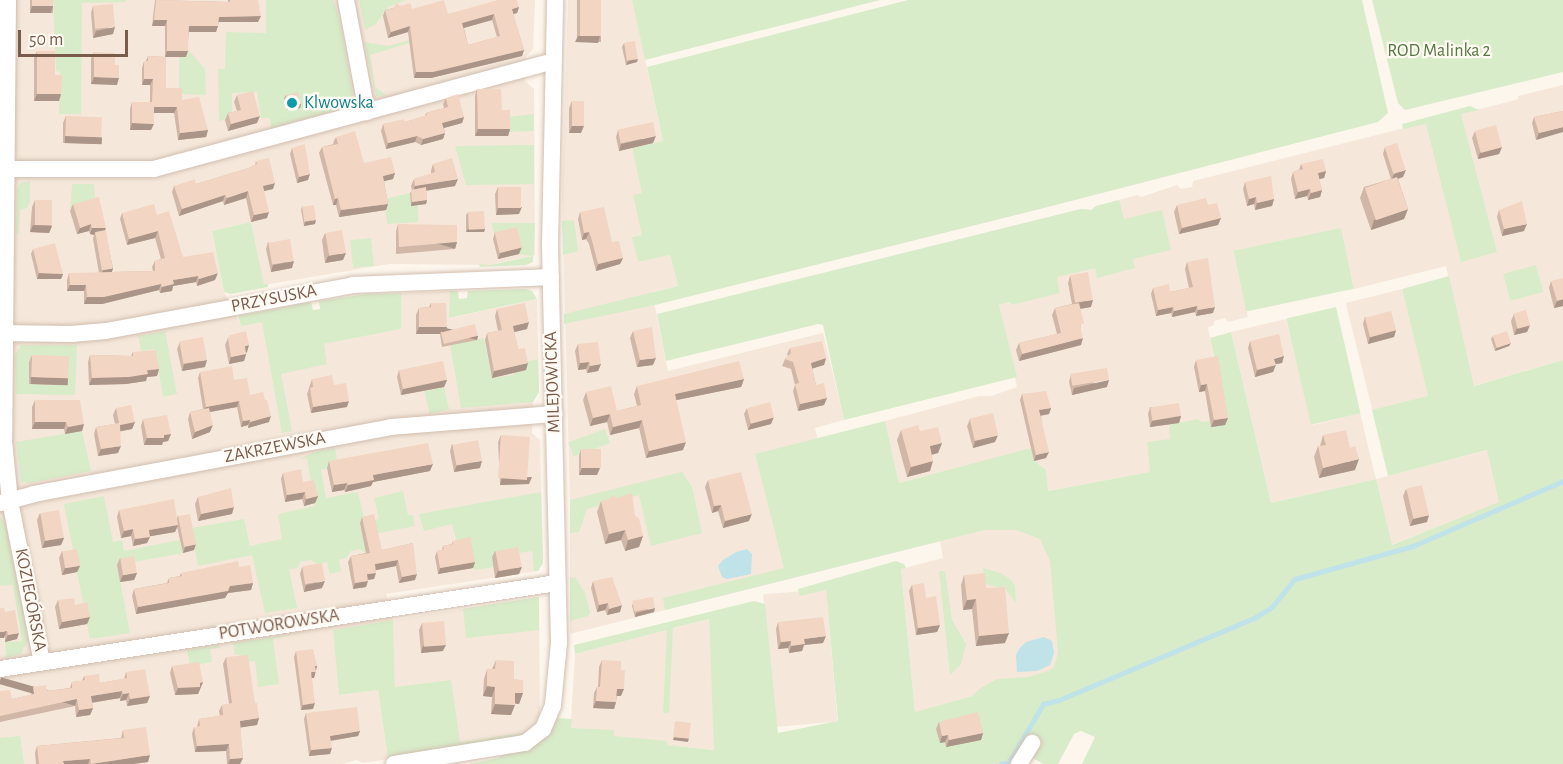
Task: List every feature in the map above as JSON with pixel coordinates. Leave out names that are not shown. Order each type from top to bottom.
[{"type":"street","name":"KOZIEGÓRSKA","points":[[8,0],[2,333],[5,502],[42,662]]},
{"type":"street","points":[[346,0],[367,112]]},
{"type":"street","name":"MILEJOWICKA","points":[[394,764],[515,746],[534,738],[543,729],[553,705],[558,662],[550,277],[555,0]]},
{"type":"street","points":[[6,169],[154,169],[553,61]]},
{"type":"street","name":"PRZYSUSKA","points":[[2,333],[71,334],[106,331],[353,285],[550,277]]},
{"type":"street","name":"ZAKRZEWSKA","points":[[5,502],[391,427],[554,414]]},
{"type":"street","name":"POTWOROWSKA","points":[[0,669],[557,583]]},
{"type":"street","points":[[1019,764],[1032,743]]},
{"type":"shaded area","points":[[0,0],[535,0],[533,49],[526,57],[529,74],[524,80],[534,89],[535,255],[490,265],[389,264],[264,285],[251,222],[212,231],[224,292],[241,325],[262,321],[327,363],[323,344],[401,329],[401,293],[450,291],[450,318],[537,299],[539,392],[533,398],[532,433],[540,440],[543,563],[538,571],[386,594],[393,620],[539,597],[540,718],[526,732],[460,742],[395,687],[392,620],[339,695],[378,690],[388,759],[363,763],[356,760],[343,764],[0,764]]},
{"type":"shaded area","points":[[568,0],[632,0],[663,141],[642,193],[642,235],[633,237],[638,262],[670,255],[678,286],[652,292],[668,371],[823,333],[844,420],[815,428],[848,564],[570,634],[570,500],[562,195]]},
{"type":"shaded area","points":[[1563,85],[1563,360],[1473,386],[1446,266],[1354,289],[1341,229],[1234,254],[1248,317],[1228,322],[1225,318],[1214,321],[1214,325],[1208,327],[1225,425],[1171,439],[1151,472],[1047,491],[1046,470],[966,466],[899,483],[885,421],[979,396],[991,396],[1017,387],[999,305],[1009,302],[1012,305],[1060,292],[1043,219],[1081,209],[1091,210],[1097,206],[1137,195],[1141,197],[1177,185],[1181,189],[1192,187],[1193,181],[1508,102],[1518,99],[1518,96]]},
{"type":"shaded area","points":[[1402,289],[1429,397],[1373,411],[1346,303]]},
{"type":"shaded area","points":[[1286,319],[1313,425],[1360,413],[1376,479],[1271,503],[1231,332]]},
{"type":"shaded area","points":[[1488,450],[1500,502],[1391,545],[1376,479]]},
{"type":"shaded area","points":[[1049,514],[1068,675],[915,712],[901,569],[943,558],[940,541]]},
{"type":"shaded area","points":[[826,589],[838,721],[775,727],[763,594]]},
{"type":"shaded area","points":[[709,619],[715,750],[570,736],[575,654]]},
{"type":"green space","points":[[53,0],[126,0],[126,2],[82,3],[81,114],[59,114],[60,72],[56,71]]},
{"type":"green space","points":[[266,0],[333,0],[338,13],[353,95],[353,101],[348,107],[271,128],[270,118],[261,118],[257,92],[232,93],[232,118],[219,121],[218,69],[225,69],[226,32],[266,33]]},
{"type":"green space","points":[[359,0],[406,0],[388,7],[376,24],[365,30]]},
{"type":"green space","points":[[632,0],[880,0],[645,60]]},
{"type":"green space","points":[[908,0],[1362,0],[1388,113],[1378,122],[1040,209],[655,305],[564,324],[564,314],[678,286],[670,255],[638,262],[632,237],[642,235],[633,195],[642,193],[632,148],[663,141],[647,67]]},
{"type":"green space","name":"ROD Malinka 2","points":[[1372,0],[1563,0],[1563,72],[1405,110],[1398,103]]},
{"type":"green space","points":[[422,37],[423,39],[370,55],[375,87],[386,95],[376,96],[364,42],[388,46]]},
{"type":"green space","points":[[186,47],[205,69],[206,95],[179,94],[179,57],[186,57]]},
{"type":"green space","points":[[1470,106],[1479,110],[1461,114],[1497,252],[1461,262],[1426,124],[1403,129],[1402,124]]},
{"type":"green space","points":[[534,114],[534,131],[508,132],[508,117]]},
{"type":"green space","points":[[534,145],[534,184],[466,185],[455,146]]},
{"type":"green space","points":[[30,181],[30,201],[27,208],[20,210],[19,233],[16,234],[17,189],[20,183]]},
{"type":"green space","points":[[72,184],[94,184],[96,204],[70,211]]},
{"type":"green space","points":[[410,193],[411,205],[418,205],[418,222],[387,224],[384,199]]},
{"type":"green space","points":[[1119,200],[1124,219],[1162,210],[1171,250],[1133,259],[1135,268],[1097,278],[1095,268],[1057,277],[1060,293],[1012,305],[1009,302],[999,305],[1017,377],[844,420],[823,325],[818,324],[666,361],[657,314],[1081,209],[1091,210],[1096,206]]},
{"type":"green space","points":[[574,220],[578,251],[563,255],[562,221]]},
{"type":"green space","points":[[251,222],[264,284],[268,284],[268,287],[230,294],[224,292],[212,231]]},
{"type":"green space","points":[[491,223],[535,223],[533,262],[526,265],[480,267],[479,264],[490,265],[532,256],[519,254],[514,234],[496,239]]},
{"type":"green space","points":[[1341,228],[1354,289],[1246,312],[1233,251]]},
{"type":"green space","points":[[371,238],[374,266],[353,268],[350,240]]},
{"type":"green space","points":[[1536,265],[1543,292],[1510,301],[1503,274]]},
{"type":"green space","points":[[1449,276],[1474,386],[1563,360],[1563,764],[1082,764],[1095,737],[1081,731],[1074,734],[1058,764],[1043,764],[1033,758],[1029,764],[1024,764],[1039,739],[1033,735],[1015,764],[469,764],[498,758],[552,728],[558,718],[572,719],[571,728],[614,730],[614,736],[667,741],[667,745],[714,750],[709,619],[673,628],[669,713],[663,713],[667,630],[575,654],[574,645],[754,601],[765,604],[778,733],[838,721],[826,590],[800,596],[798,589],[896,561],[904,564],[906,568],[901,569],[915,712],[973,696],[979,689],[997,679],[1028,677],[1048,671],[1054,667],[1058,652],[1050,561],[1040,539],[1016,530],[985,530],[665,610],[663,598],[784,568],[755,454],[885,421],[899,483],[1031,448],[1034,461],[1046,470],[1048,491],[1150,472],[1147,442],[1170,439],[1169,425],[1198,419],[1202,422],[1210,421],[1220,387],[1210,338],[1231,332],[1271,503],[1376,479],[1392,545],[1499,502],[1487,450],[1388,476],[1372,410],[1428,396],[1402,289]]},
{"type":"green space","points":[[526,289],[532,291],[537,299],[449,318],[450,291],[458,291],[459,299],[467,298],[468,291]]},
{"type":"green space","points":[[401,293],[401,329],[324,344],[327,364],[281,374],[292,431],[282,433],[262,322],[241,326],[238,316],[311,302],[313,310],[320,309],[319,301],[366,294]]},
{"type":"green space","points":[[1336,307],[1361,413],[1311,425],[1286,318]]},
{"type":"green space","points":[[165,331],[177,394],[163,397],[155,349],[141,351],[138,336]]},
{"type":"green space","points":[[484,338],[492,378],[513,375],[524,362],[538,359],[539,392],[533,402],[461,408],[450,345]]},
{"type":"green space","points":[[21,345],[77,345],[75,395],[16,394],[15,356]]},
{"type":"green space","points":[[444,387],[449,409],[430,414],[425,391]]},
{"type":"green space","points":[[605,429],[610,443],[573,456],[568,442]]},
{"type":"green space","points":[[82,431],[91,471],[30,483],[21,482],[16,442]]},
{"type":"green space","points":[[335,448],[338,466],[321,470],[326,498],[358,492],[365,522],[375,538],[366,554],[360,549],[351,551],[346,558],[339,560],[341,571],[330,574],[327,562],[317,564],[311,560],[300,562],[298,568],[289,569],[297,608],[265,613],[252,555],[198,566],[191,528],[244,519],[250,546],[282,539],[278,514],[315,506],[307,458],[298,460],[317,451]]},
{"type":"green space","points":[[682,472],[692,487],[702,533],[651,546],[639,495],[587,509],[579,532],[570,533],[570,500]]},
{"type":"green space","points":[[403,491],[408,515],[413,515],[415,526],[374,534],[371,521],[379,519],[374,498]]},
{"type":"green space","points":[[541,492],[543,563],[538,571],[534,571],[532,551],[507,555],[494,567],[475,570],[458,546],[452,524],[424,531],[419,514]]},
{"type":"green space","points":[[104,496],[113,542],[122,540],[124,551],[180,540],[183,553],[117,565],[130,633],[90,639],[64,504]]},
{"type":"green space","points":[[0,517],[5,523],[9,523],[30,640],[27,641],[21,654],[6,658],[5,642],[22,641],[13,585],[0,586]]},
{"type":"green space","points":[[983,568],[1001,573],[1011,580],[1015,586],[1016,603],[1005,589],[985,584]]},
{"type":"green space","points":[[939,571],[945,571],[952,620],[966,644],[961,664],[950,675]]},
{"type":"green space","points":[[575,577],[585,593],[590,612],[588,616],[570,621],[570,578]]},
{"type":"green space","points":[[539,597],[539,630],[466,638],[463,609]]},
{"type":"green space","points":[[393,620],[395,687],[451,680],[460,742],[526,732],[519,737],[388,759],[378,690],[339,695],[333,630]]},
{"type":"green space","points":[[301,633],[273,639],[279,684],[258,687],[255,661],[242,662],[240,655],[235,655],[233,643]]},
{"type":"green space","points":[[220,645],[219,648],[210,649],[212,662],[190,666],[187,650]]},
{"type":"green space","points":[[20,736],[24,764],[0,764],[0,738]]},
{"type":"water","points":[[747,549],[752,554],[751,574],[727,579],[722,577],[718,566],[723,560],[736,552]]},
{"type":"water","points":[[1044,637],[1052,641],[1054,653],[1050,665],[1037,671],[1017,672],[1016,655],[1019,649],[1026,642]]},
{"type":"building","points":[[32,0],[53,0],[53,6],[32,6]]},
{"type":"building","points":[[156,0],[230,2],[230,0],[258,0],[261,16],[219,17],[218,26],[189,26],[188,51],[167,51],[167,20],[154,20]]},
{"type":"building","points":[[444,0],[448,14],[498,0],[517,0],[519,7],[512,9],[524,50],[433,72],[416,72],[410,26],[391,32],[385,10],[394,8],[396,3],[401,6],[410,3],[412,9]],"holes":[[[494,14],[500,36],[468,45],[462,23]]]},
{"type":"building","points":[[580,0],[601,0],[601,36],[580,36]]},
{"type":"building","points":[[113,4],[115,27],[95,29],[93,6]]},
{"type":"building","points":[[635,41],[638,59],[627,60],[624,43]]},
{"type":"building","points":[[37,51],[55,51],[55,75],[62,75],[61,94],[37,94]]},
{"type":"building","points":[[94,52],[115,53],[115,65],[119,65],[119,78],[94,77]]},
{"type":"building","points":[[148,56],[166,57],[166,88],[182,88],[182,100],[199,97],[208,130],[180,133],[177,107],[154,107],[154,124],[132,123],[132,102],[152,102],[153,79],[144,79],[144,61],[148,61]]},
{"type":"building","points":[[477,89],[501,89],[502,110],[510,110],[510,129],[478,129]]},
{"type":"building","points":[[253,91],[260,116],[231,124],[228,113],[241,110],[237,95]]},
{"type":"building","points":[[298,92],[301,104],[289,107],[286,95]]},
{"type":"building","points":[[458,94],[464,117],[442,123],[445,133],[423,139],[417,136],[388,143],[383,124],[404,119],[405,122],[448,107],[446,98]]},
{"type":"building","points":[[572,101],[584,101],[584,126],[572,126]]},
{"type":"building","points":[[1563,111],[1563,127],[1539,133],[1534,117]]},
{"type":"building","points":[[66,116],[102,117],[101,137],[65,136]]},
{"type":"building","points":[[653,122],[656,136],[621,143],[618,129]]},
{"type":"building","points":[[1496,125],[1502,147],[1481,153],[1475,131]]},
{"type":"building","points":[[355,131],[364,163],[391,157],[395,173],[383,176],[388,204],[341,210],[338,198],[335,199],[322,147],[338,144],[336,137]]},
{"type":"building","points":[[1397,143],[1406,170],[1393,174],[1385,147]]},
{"type":"building","points":[[305,144],[310,174],[299,177],[292,148]]},
{"type":"building","points":[[269,158],[275,183],[263,186],[269,212],[254,215],[248,191],[227,198],[225,195],[182,209],[174,186],[195,179],[196,184],[249,168],[257,164],[256,161]]},
{"type":"building","points":[[452,158],[458,179],[415,186],[414,179],[435,172],[433,164]]},
{"type":"building","points":[[1323,159],[1326,171],[1318,173],[1322,190],[1311,193],[1310,189],[1298,192],[1293,172],[1303,169],[1301,164]]},
{"type":"building","points":[[1271,176],[1274,199],[1257,203],[1256,197],[1249,199],[1245,182]]},
{"type":"building","points":[[1397,177],[1408,209],[1376,220],[1365,188]]},
{"type":"building","points":[[426,187],[427,200],[412,202],[411,190]]},
{"type":"building","points":[[498,187],[521,187],[521,208],[498,208]]},
{"type":"building","points":[[99,197],[106,228],[92,228],[91,224],[80,228],[73,204]]},
{"type":"building","points":[[1206,198],[1208,205],[1217,203],[1221,218],[1182,228],[1177,205]]},
{"type":"building","points":[[35,200],[52,200],[52,225],[35,225]]},
{"type":"building","points":[[1522,201],[1527,224],[1504,229],[1499,210]]},
{"type":"building","points":[[154,204],[157,215],[169,211],[183,257],[213,252],[218,273],[199,279],[198,276],[173,280],[174,284],[162,287],[161,284],[104,297],[87,297],[86,285],[70,285],[69,273],[155,271],[155,261],[165,258],[158,231],[129,239],[122,213]]},
{"type":"building","points":[[314,205],[316,220],[304,222],[302,207]]},
{"type":"building","points":[[604,207],[612,242],[619,241],[623,258],[598,264],[589,232],[584,233],[580,212]]},
{"type":"building","points":[[484,211],[485,229],[469,230],[468,212]]},
{"type":"building","points":[[398,224],[457,225],[457,242],[399,247]]},
{"type":"building","points":[[517,227],[522,247],[500,253],[495,233]]},
{"type":"building","points":[[106,230],[113,268],[102,270],[95,232]]},
{"type":"building","points":[[342,230],[346,253],[329,256],[325,233]]},
{"type":"building","points":[[290,239],[294,261],[272,264],[268,243]]},
{"type":"building","points":[[55,243],[63,274],[39,273],[33,249]]},
{"type":"building","points":[[1208,258],[1215,307],[1198,310],[1197,306],[1174,311],[1173,307],[1158,310],[1153,288],[1169,284],[1170,292],[1193,287],[1187,262]]},
{"type":"building","points":[[1088,272],[1093,300],[1075,303],[1070,275]]},
{"type":"building","points":[[1563,278],[1563,299],[1557,301],[1551,281]]},
{"type":"building","points":[[431,303],[446,303],[447,327],[419,327],[419,308],[431,307]]},
{"type":"building","points":[[525,303],[529,322],[513,326],[518,349],[525,348],[528,363],[494,371],[487,333],[502,330],[497,309]]},
{"type":"building","points":[[1079,303],[1084,323],[1080,325],[1083,338],[1022,354],[1019,343],[1061,333],[1055,308]]},
{"type":"building","points":[[1526,310],[1530,325],[1518,329],[1513,313]]},
{"type":"building","points":[[1391,311],[1396,330],[1370,337],[1365,318]]},
{"type":"building","points":[[475,324],[478,336],[444,344],[441,332]]},
{"type":"building","points":[[652,327],[656,358],[640,360],[633,331]]},
{"type":"building","points":[[246,331],[249,345],[245,346],[246,354],[231,357],[228,338],[230,335]]},
{"type":"building","points":[[1507,331],[1511,343],[1497,348],[1493,336]]},
{"type":"building","points":[[1279,334],[1284,356],[1274,359],[1276,365],[1257,370],[1250,341]]},
{"type":"building","points":[[203,337],[207,360],[183,364],[179,341]]},
{"type":"building","points":[[822,341],[826,358],[811,363],[816,385],[824,383],[827,398],[800,404],[795,384],[799,383],[793,362],[785,359],[791,353],[790,348]]},
{"type":"building","points":[[598,342],[601,364],[590,366],[589,362],[580,363],[578,344]]},
{"type":"building","points":[[156,350],[159,369],[147,370],[148,374],[92,378],[90,355],[133,356],[133,352]]},
{"type":"building","points":[[32,355],[69,356],[68,378],[31,377]]},
{"type":"building","points":[[1218,356],[1228,418],[1214,420],[1207,384],[1201,385],[1196,360]]},
{"type":"building","points":[[443,361],[447,380],[403,389],[399,370]]},
{"type":"building","points":[[739,361],[744,379],[675,394],[686,442],[649,451],[642,420],[613,427],[610,414],[593,418],[586,392],[611,386],[617,411],[641,405],[637,386]]},
{"type":"building","points":[[232,366],[234,380],[247,378],[250,395],[263,392],[271,416],[250,422],[250,420],[243,421],[239,401],[206,407],[200,372]]},
{"type":"building","points":[[1107,368],[1109,380],[1072,386],[1070,374]]},
{"type":"building","points":[[332,375],[334,385],[346,383],[349,401],[313,407],[310,388],[313,387],[312,379]]},
{"type":"building","points":[[1046,391],[1051,408],[1039,410],[1049,452],[1036,455],[1022,394]]},
{"type":"building","points":[[35,400],[80,400],[84,424],[68,427],[66,422],[35,422]]},
{"type":"building","points":[[770,402],[774,417],[751,424],[747,408]]},
{"type":"building","points":[[1179,403],[1181,416],[1152,420],[1150,408]]},
{"type":"building","points":[[131,405],[135,422],[120,425],[121,446],[101,449],[96,427],[119,423],[116,408]]},
{"type":"building","points":[[209,408],[213,425],[195,432],[190,412]]},
{"type":"building","points":[[993,413],[998,435],[975,441],[970,418]]},
{"type":"building","points":[[167,415],[171,434],[164,435],[164,438],[147,438],[143,419]]},
{"type":"building","points":[[918,425],[920,431],[938,427],[942,443],[930,446],[933,461],[911,467],[901,430]]},
{"type":"building","points":[[1346,430],[1350,448],[1355,446],[1359,459],[1323,468],[1318,446],[1326,445],[1323,435]]},
{"type":"building","points":[[501,435],[530,437],[527,480],[498,478]]},
{"type":"building","points":[[478,440],[482,461],[456,466],[452,445]]},
{"type":"building","points":[[428,443],[433,464],[373,475],[374,480],[334,485],[329,461]]},
{"type":"building","points":[[581,449],[601,449],[601,468],[581,468]]},
{"type":"building","points":[[301,469],[303,482],[314,480],[318,496],[306,499],[305,492],[287,495],[283,473]]},
{"type":"building","points":[[741,472],[752,514],[725,521],[721,505],[714,506],[708,480]]},
{"type":"building","points":[[1422,485],[1429,515],[1413,519],[1406,489]]},
{"type":"building","points":[[231,488],[234,507],[201,514],[198,497]]},
{"type":"building","points":[[632,493],[635,516],[639,518],[643,536],[628,540],[625,530],[609,534],[601,501],[610,499],[612,495],[617,498]]},
{"type":"building","points":[[174,499],[178,525],[149,530],[150,537],[135,539],[133,529],[124,531],[119,510]]},
{"type":"building","points":[[59,510],[64,538],[45,541],[40,513]]},
{"type":"building","points":[[190,514],[196,544],[184,547],[178,516]]},
{"type":"building","points":[[374,514],[382,550],[413,543],[417,574],[402,577],[398,560],[375,564],[376,573],[367,574],[368,581],[355,583],[351,556],[370,553],[362,517]]},
{"type":"building","points":[[470,537],[475,562],[440,568],[437,551],[444,549],[443,546],[453,544],[453,541]]},
{"type":"building","points":[[518,547],[522,567],[499,571],[495,551]]},
{"type":"building","points":[[77,549],[80,566],[65,568],[62,552]]},
{"type":"building","points":[[134,556],[137,573],[123,575],[120,558]]},
{"type":"building","points":[[238,561],[239,567],[250,565],[253,583],[230,586],[228,591],[138,607],[134,589],[169,583],[169,578],[182,576],[181,573]]},
{"type":"building","points":[[322,563],[325,581],[305,584],[302,566]]},
{"type":"building","points":[[985,573],[986,588],[1005,587],[1009,633],[979,636],[976,599],[967,600],[964,575]]},
{"type":"building","points":[[612,577],[622,605],[609,609],[608,603],[599,605],[593,581]]},
{"type":"building","points":[[924,583],[926,598],[936,596],[940,625],[918,628],[912,585]]},
{"type":"building","points":[[653,597],[655,608],[634,611],[632,601]]},
{"type":"building","points":[[74,598],[75,605],[87,602],[90,617],[62,622],[58,600]]},
{"type":"building","points":[[0,608],[4,608],[5,612],[15,610],[19,633],[8,635],[7,631],[0,632]]},
{"type":"building","points":[[823,617],[826,636],[804,639],[805,644],[791,646],[791,641],[781,642],[778,622]]},
{"type":"building","points":[[444,621],[446,645],[424,647],[422,623]]},
{"type":"building","points":[[313,649],[317,666],[315,666],[316,672],[311,672],[315,703],[303,705],[296,651]]},
{"type":"building","points":[[248,655],[259,718],[240,721],[243,758],[230,759],[229,744],[197,746],[194,727],[200,726],[199,719],[223,715],[222,705],[232,703],[226,657]]},
{"type":"building","points":[[496,660],[514,661],[514,679],[523,680],[523,693],[515,693],[515,705],[495,704],[495,687],[487,686],[487,669],[495,669]]},
{"type":"building","points":[[602,660],[621,661],[621,670],[625,670],[624,689],[617,689],[616,702],[596,701],[597,687],[600,687]]},
{"type":"building","points":[[199,662],[203,682],[200,683],[200,687],[178,688],[172,666]]},
{"type":"building","points":[[145,669],[150,696],[130,699],[129,693],[123,694],[122,691],[91,696],[93,708],[79,710],[77,699],[0,716],[0,691],[10,690],[12,699],[34,694],[33,687],[46,685],[47,691],[72,688],[72,682],[85,680],[84,676],[99,674],[100,683],[127,678],[126,672]]},
{"type":"building","points":[[357,707],[360,731],[330,736],[332,748],[311,750],[306,713]]},
{"type":"building","points":[[978,712],[983,733],[949,740],[948,735],[942,736],[939,722]]},
{"type":"building","points":[[675,721],[691,723],[689,739],[673,737]]},
{"type":"building","points":[[146,727],[150,755],[91,764],[90,759],[63,761],[64,764],[39,764],[37,746],[124,738],[123,730]]},
{"type":"waterway","points":[[1001,764],[1009,762],[1043,704],[1059,700],[1256,617],[1272,607],[1295,579],[1413,546],[1563,481]]},
{"type":"place","name":"Klwowska","points":[[292,103]]}]
